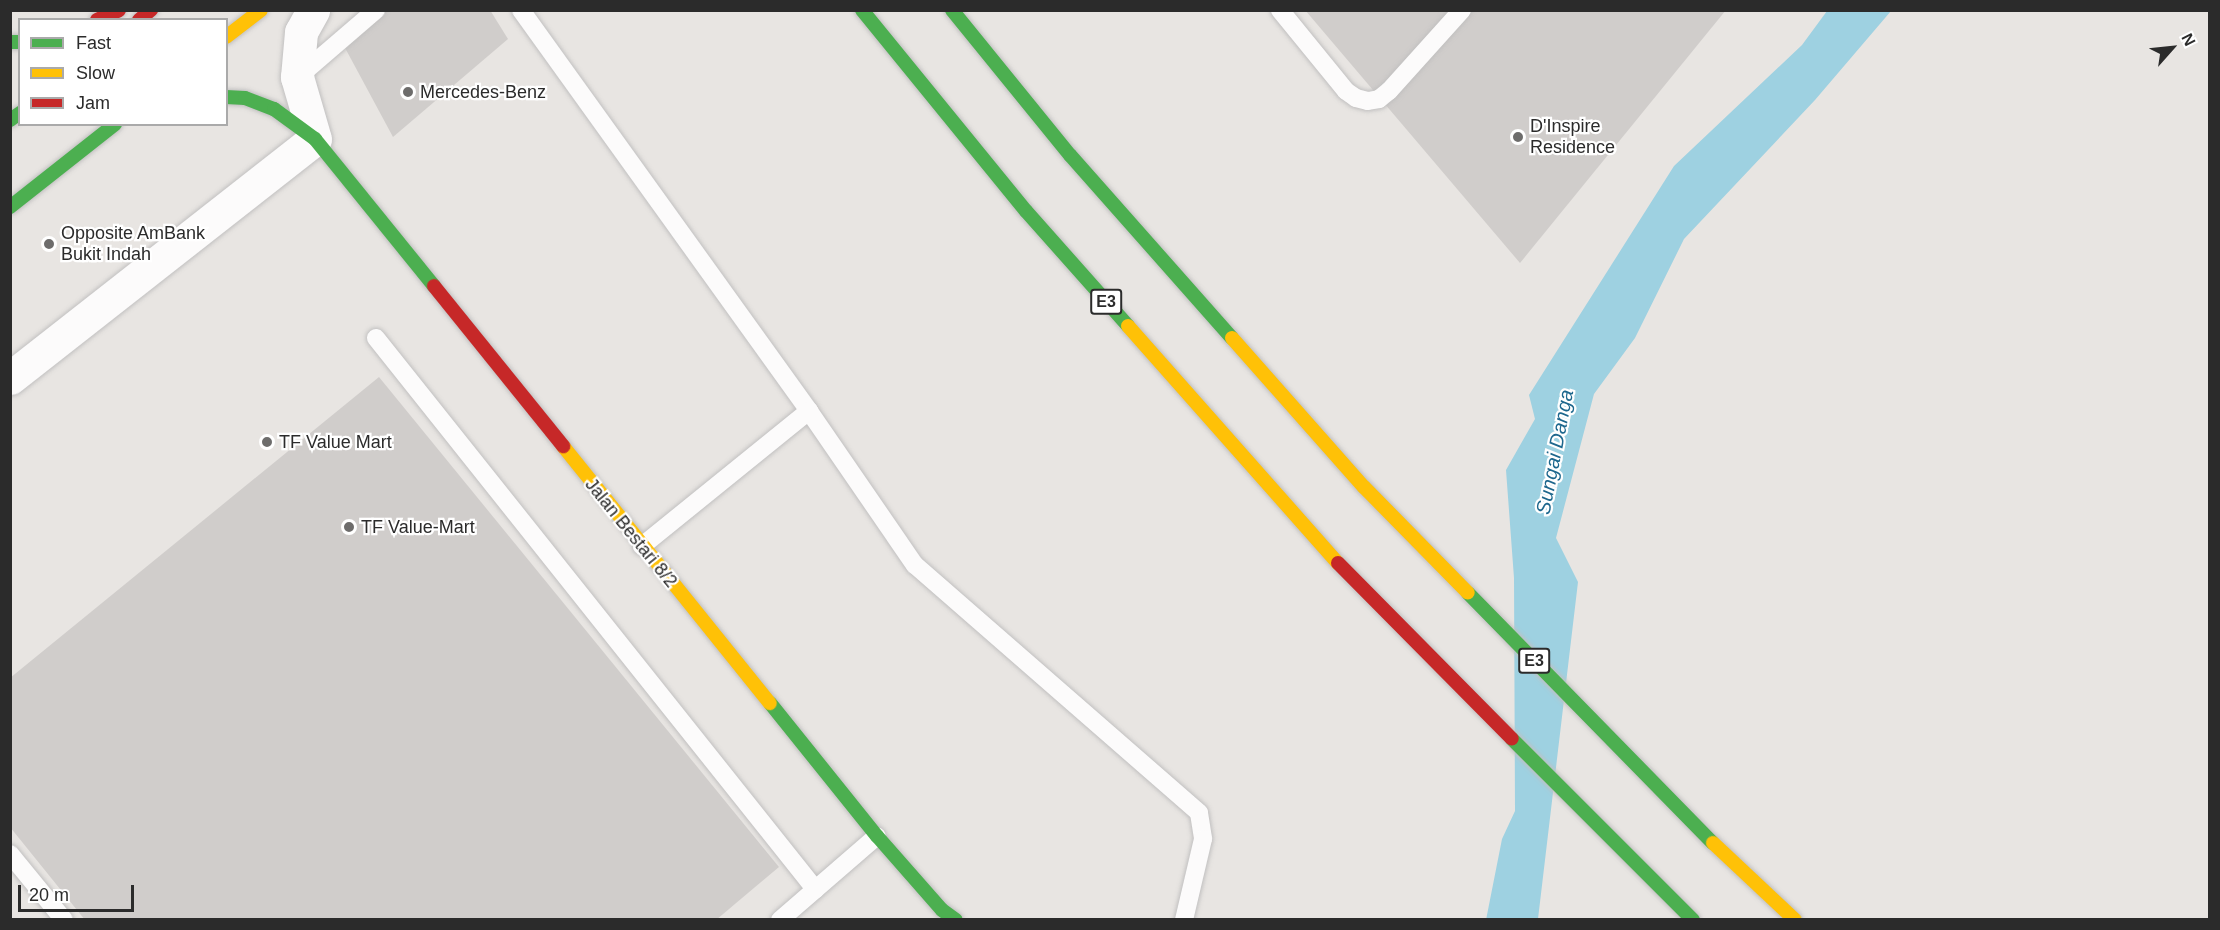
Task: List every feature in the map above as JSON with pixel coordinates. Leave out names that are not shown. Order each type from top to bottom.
[{"type":"main road","points":[[101,18],[119,10]]},
{"type":"main road","points":[[228,35],[261,10]]},
{"type":"main road","name":"E3","points":[[862,10],[1026,211],[1359,586],[1693,920]]},
{"type":"main road","name":"E3","points":[[952,10],[1070,155],[1364,487],[1704,834],[1795,920]]},
{"type":"main road","name":"Jalan Bestari 8/2","points":[[228,97],[245,98],[274,109],[315,139],[877,836],[942,910],[956,920]]},
{"type":"main road","points":[[10,207],[116,127]]},
{"type":"street","name":"Jalan Bestari 8/2","points":[[313,10],[301,32],[297,77],[315,139]]},
{"type":"street","points":[[10,378],[315,139]]},
{"type":"lane","points":[[297,77],[376,10]]},
{"type":"lane","points":[[521,10],[809,411],[915,565],[1198,813],[1203,839],[1184,920]]},
{"type":"lane","points":[[1280,10],[1346,91],[1356,98],[1368,101],[1379,99],[1389,91],[1462,10]]},
{"type":"lane","points":[[376,338],[815,889]]},
{"type":"lane","points":[[642,546],[809,411]]},
{"type":"lane","points":[[780,920],[877,836]]},
{"type":"lane","points":[[10,854],[64,920]]},
{"type":"water","name":"Sungai Danga","points":[[1827,11],[1891,11],[1815,100],[1684,239],[1635,338],[1594,394],[1556,538],[1578,582],[1538,919],[1486,920],[1502,839],[1515,811],[1514,578],[1506,470],[1535,419],[1529,395],[1674,166],[1802,45]]},
{"type":"building","name":"Mercedes-Benz","points":[[384,10],[490,10],[508,39],[393,137],[344,46]]},
{"type":"building","name":"D'Inspire Residence","points":[[1305,10],[1726,10],[1520,263]]},
{"type":"building","name":"TF Value-Mart","points":[[379,377],[779,867],[716,920],[85,920],[10,827],[10,678]]},
{"type":"traffic: fast","points":[[862,10],[1026,211],[1128,326]]},
{"type":"traffic: fast","points":[[952,10],[1070,155],[1232,338]]},
{"type":"traffic: fast","points":[[10,42],[18,42]]},
{"type":"traffic: fast","points":[[228,97],[245,98],[274,109],[315,139],[434,286]]},
{"type":"traffic: fast","points":[[10,120],[18,114]]},
{"type":"traffic: fast","points":[[10,207],[112,126]]},
{"type":"traffic: fast","points":[[1468,593],[1713,843]]},
{"type":"traffic: fast","points":[[770,703],[877,836],[942,910],[956,920]]},
{"type":"traffic: fast","points":[[1512,739],[1693,920]]},
{"type":"traffic: slow","points":[[228,35],[261,10]]},
{"type":"traffic: slow","points":[[1128,326],[1338,563]]},
{"type":"traffic: slow","points":[[1232,338],[1364,487],[1468,593]]},
{"type":"traffic: slow","points":[[563,446],[770,703]]},
{"type":"traffic: slow","points":[[1713,843],[1795,920]]},
{"type":"traffic: jam","points":[[101,18],[119,10]]},
{"type":"traffic: jam","points":[[141,18],[151,10]]},
{"type":"traffic: jam","points":[[434,286],[563,446]]},
{"type":"traffic: jam","points":[[1338,563],[1512,739]]},
{"type":"place","name":"Mercedes-Benz","points":[[408,92]]},
{"type":"place","name":"D'Inspire Residence","points":[[1518,137]]},
{"type":"place","name":"Opposite AmBank Bukit Indah","points":[[49,244]]},
{"type":"place","name":"TF Value Mart","points":[[267,442]]},
{"type":"place","name":"TF Value-Mart","points":[[349,527]]}]
